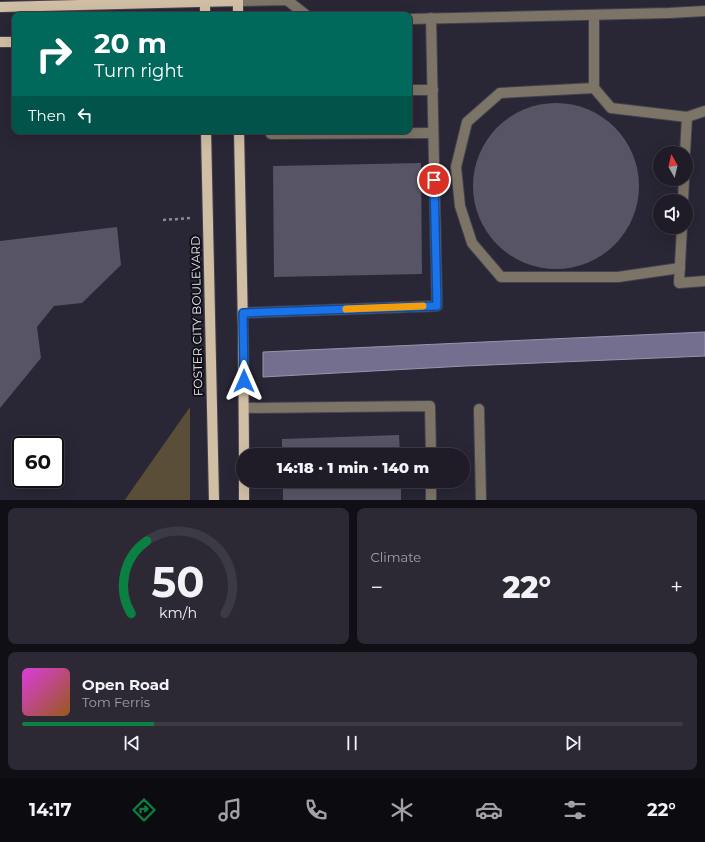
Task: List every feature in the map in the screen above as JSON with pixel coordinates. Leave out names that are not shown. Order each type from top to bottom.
[{"type":"main road","points":[[0,6],[238,1],[238,12]]},
{"type":"main road","points":[[205,2],[205,12]]},
{"type":"main road","points":[[0,42],[12,42]]},
{"type":"main road","name":"FOSTER CITY BOULEVARD","points":[[206,134],[214,500]]},
{"type":"main road","points":[[240,134],[244,448]]},
{"type":"main road","points":[[244,488],[244,500]]},
{"type":"street","points":[[238,1],[287,0],[302,12]]},
{"type":"street","points":[[412,19],[705,11]]},
{"type":"street","points":[[594,15],[594,88],[611,108],[687,117],[705,111]]},
{"type":"street","points":[[243,313],[437,306],[431,18]]},
{"type":"street","points":[[594,88],[500,93],[466,122],[456,167],[460,206],[472,243],[500,277],[618,277],[680,268]]},
{"type":"street","points":[[412,90],[433,90]]},
{"type":"street","points":[[685,146],[687,117]]},
{"type":"street","points":[[412,133],[433,133]]},
{"type":"street","points":[[682,234],[679,284],[705,281]]},
{"type":"street","points":[[244,408],[430,406],[431,448]]},
{"type":"street","points":[[479,409],[481,500]]},
{"type":"street","points":[[431,488],[431,500]]},
{"type":"path","points":[[163,220],[191,218]]},
{"type":"shaded area","points":[[705,332],[705,356],[465,366],[263,377],[263,352]]},
{"type":"shaded area","points":[[190,407],[190,500],[125,500],[131,491]]},
{"type":"building","points":[[548,103],[564,103],[588,109],[615,127],[633,154],[639,178],[639,194],[633,218],[615,245],[588,263],[564,269],[548,269],[524,263],[503,250],[492,239],[479,218],[473,194],[473,178],[479,154],[492,133],[503,122],[524,109]]},
{"type":"building","points":[[421,163],[422,274],[274,277],[273,166]]},
{"type":"building","points":[[117,227],[121,265],[82,303],[54,306],[37,327],[41,358],[0,408],[0,241]]},
{"type":"building","points":[[399,435],[400,448],[282,448],[282,439]]},
{"type":"building","points":[[283,488],[401,488],[401,500],[283,500]]},
{"type":"slow traffic","points":[[346,309],[423,306]]},
{"type":"route","points":[[244,381],[243,313],[437,306],[434,180]]}]
